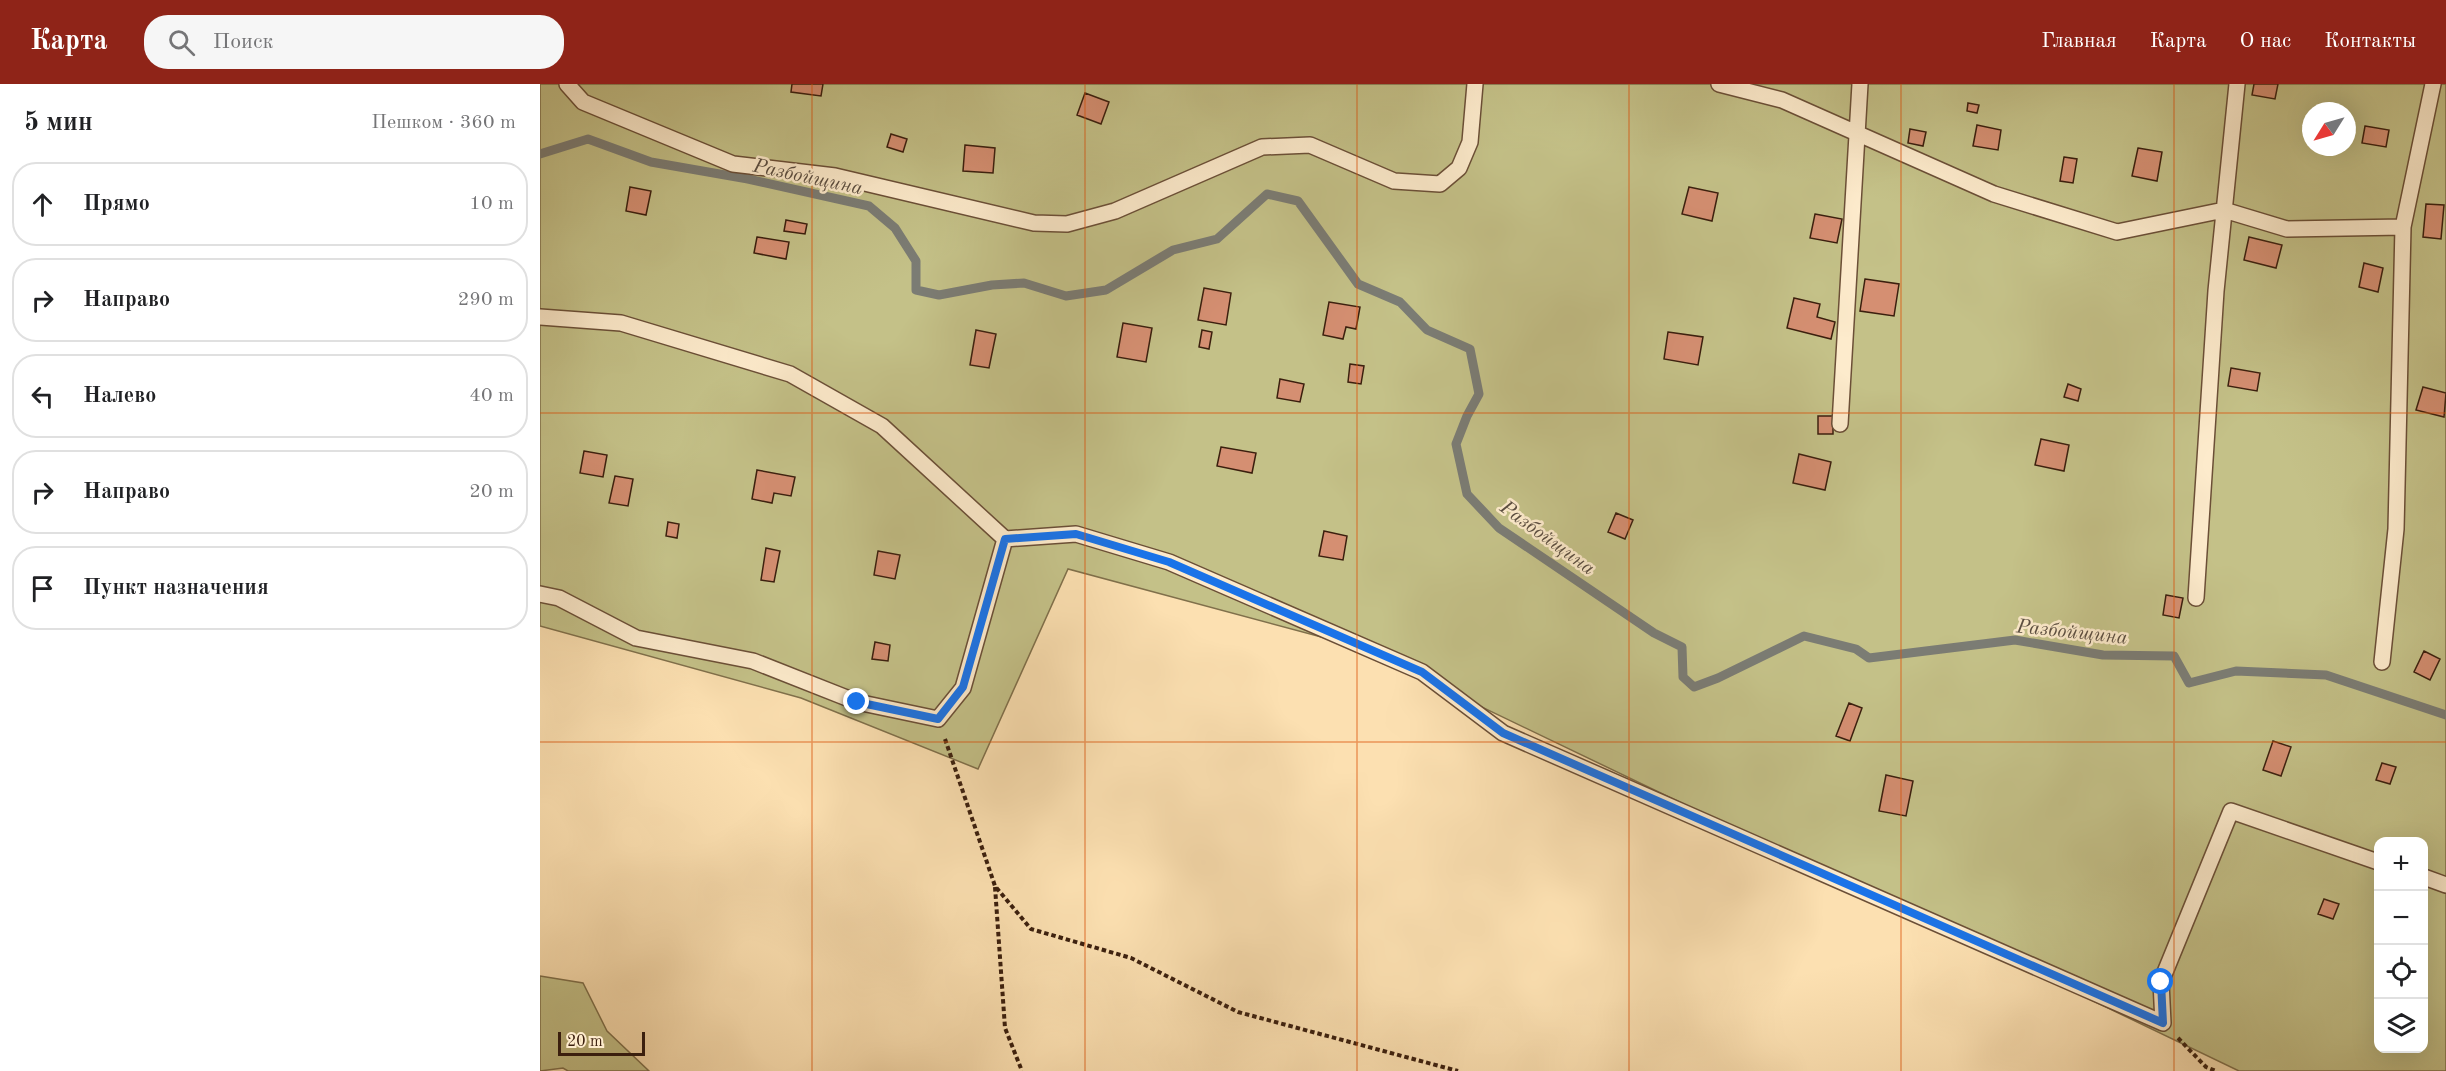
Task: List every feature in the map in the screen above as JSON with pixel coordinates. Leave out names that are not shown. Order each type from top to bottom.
[{"type":"lane","points":[[567,84],[583,102],[733,164],[835,176],[1034,223],[1067,224],[1115,210],[1262,147],[1310,145],[1394,181],[1440,184],[1459,168],[1470,142],[1475,84]]},
{"type":"lane","points":[[1719,84],[1782,100],[1994,194],[2117,232],[2224,210],[2287,229],[2403,227]]},
{"type":"lane","points":[[1840,424],[1860,84]]},
{"type":"lane","points":[[2196,598],[2216,291],[2237,84]]},
{"type":"lane","points":[[2382,662],[2396,529],[2403,227],[2433,84]]},
{"type":"lane","points":[[540,317],[621,323],[790,374],[882,426],[1005,539],[1076,534],[1169,562],[1422,672],[1503,733],[2163,1023],[2161,982],[2231,811],[2374,860]]},
{"type":"lane","points":[[540,594],[558,598],[636,638],[753,661],[857,702],[938,719],[963,687],[1005,539]]},
{"type":"lane","points":[[2428,878],[2446,885]]},
{"type":"path","points":[[938,719],[995,886],[1005,1028],[1022,1071]]},
{"type":"path","points":[[995,886],[1031,929],[1131,958],[1238,1012],[1458,1071]]},
{"type":"path","points":[[2163,1023],[2206,1069],[2216,1071]]},
{"type":"shaded area","points":[[540,84],[2446,84],[2446,1071],[2239,1071],[1355,646],[1068,569],[978,769],[801,698],[540,626]]},
{"type":"shaded area","points":[[540,976],[583,983],[607,1031],[649,1071],[568,1071],[563,1068],[540,1071]]},
{"type":"building","points":[[792,84],[823,84],[821,96],[791,92]]},
{"type":"building","points":[[2254,84],[2278,84],[2275,99],[2252,95]]},
{"type":"building","points":[[1085,93],[1109,102],[1101,124],[1077,115]]},
{"type":"building","points":[[1968,103],[1979,105],[1977,113],[1967,111]]},
{"type":"building","points":[[1977,125],[2001,130],[1998,150],[1973,146]]},
{"type":"building","points":[[2365,126],[2389,130],[2386,147],[2362,143]]},
{"type":"building","points":[[1910,129],[1926,132],[1923,146],[1908,143]]},
{"type":"building","points":[[891,134],[907,139],[903,152],[887,147]]},
{"type":"building","points":[[965,145],[995,148],[993,173],[963,171]]},
{"type":"building","points":[[2138,148],[2162,152],[2157,181],[2132,176]]},
{"type":"building","points":[[2064,157],[2077,159],[2073,183],[2060,181]]},
{"type":"building","points":[[630,187],[651,191],[646,215],[626,211]]},
{"type":"building","points":[[1689,187],[1718,193],[1712,221],[1682,214]]},
{"type":"building","points":[[2426,204],[2444,205],[2441,239],[2423,237]]},
{"type":"building","points":[[1815,214],[1842,219],[1837,243],[1810,238]]},
{"type":"building","points":[[786,220],[807,224],[805,234],[784,231]]},
{"type":"building","points":[[757,237],[789,242],[786,259],[754,253]]},
{"type":"building","points":[[2249,237],[2282,245],[2276,268],[2244,260]]},
{"type":"building","points":[[2364,263],[2383,268],[2378,292],[2359,287]]},
{"type":"building","points":[[1865,279],[1899,284],[1894,316],[1860,311]]},
{"type":"building","points":[[1204,288],[1231,293],[1226,325],[1198,320]]},
{"type":"building","points":[[1794,298],[1820,304],[1817,317],[1835,322],[1831,339],[1787,328]]},
{"type":"building","points":[[1329,302],[1360,307],[1356,329],[1346,327],[1343,339],[1323,335]]},
{"type":"building","points":[[1123,323],[1152,328],[1146,362],[1117,357]]},
{"type":"building","points":[[976,330],[996,334],[989,368],[970,365]]},
{"type":"building","points":[[1202,330],[1212,332],[1209,349],[1199,347]]},
{"type":"building","points":[[1668,332],[1703,337],[1698,365],[1664,359]]},
{"type":"building","points":[[1350,364],[1364,366],[1361,384],[1348,382]]},
{"type":"building","points":[[2231,368],[2260,373],[2257,391],[2228,386]]},
{"type":"building","points":[[1280,379],[1304,384],[1300,402],[1277,398]]},
{"type":"building","points":[[2068,384],[2081,389],[2078,401],[2064,397]]},
{"type":"building","points":[[2423,387],[2446,393],[2444,417],[2416,410]]},
{"type":"building","points":[[1818,416],[1833,416],[1833,434],[1818,434]]},
{"type":"building","points":[[2041,439],[2069,445],[2064,471],[2035,465]]},
{"type":"building","points":[[1221,447],[1256,453],[1252,473],[1217,466]]},
{"type":"building","points":[[584,451],[607,455],[603,477],[580,473]]},
{"type":"building","points":[[1799,454],[1831,462],[1825,490],[1793,483]]},
{"type":"building","points":[[757,470],[795,477],[791,496],[774,493],[772,503],[752,499]]},
{"type":"building","points":[[615,476],[633,479],[628,506],[609,503]]},
{"type":"building","points":[[1616,513],[1633,520],[1625,539],[1608,532]]},
{"type":"building","points":[[668,522],[679,524],[677,538],[666,536]]},
{"type":"building","points":[[1324,531],[1347,536],[1343,560],[1319,556]]},
{"type":"building","points":[[766,548],[780,551],[774,582],[761,580]]},
{"type":"building","points":[[878,551],[900,555],[895,579],[874,575]]},
{"type":"building","points":[[2166,595],[2183,598],[2179,618],[2163,615]]},
{"type":"building","points":[[875,642],[890,645],[888,661],[872,659]]},
{"type":"building","points":[[2424,651],[2440,659],[2430,680],[2414,672]]},
{"type":"building","points":[[1849,703],[1862,708],[1850,741],[1836,736]]},
{"type":"building","points":[[2273,741],[2291,747],[2281,776],[2263,770]]},
{"type":"building","points":[[2382,763],[2396,767],[2390,784],[2376,780]]},
{"type":"building","points":[[1886,775],[1913,781],[1906,816],[1879,811]]},
{"type":"building","points":[[2324,899],[2339,904],[2333,919],[2318,914]]},
{"type":"waterway","name":"Разбойщина","points":[[540,154],[588,139],[651,162],[748,179],[869,206],[895,228],[916,261],[916,290],[939,295],[992,285],[1024,283],[1066,296],[1106,290],[1173,250],[1217,239],[1267,194],[1298,201],[1358,284],[1400,302],[1427,330],[1470,349],[1479,394],[1456,444],[1467,494],[1499,528],[1654,633],[1682,647],[1683,677],[1694,687],[1718,678],[1804,636],[1856,649],[1869,658],[2015,640],[2103,655],[2174,656],[2189,683],[2236,671],[2326,675],[2446,715]]},
{"type":"route","points":[[857,702],[938,719],[963,687],[1005,539],[1076,534],[1169,562],[1422,672],[1503,733],[2163,1023],[2161,982]]}]
